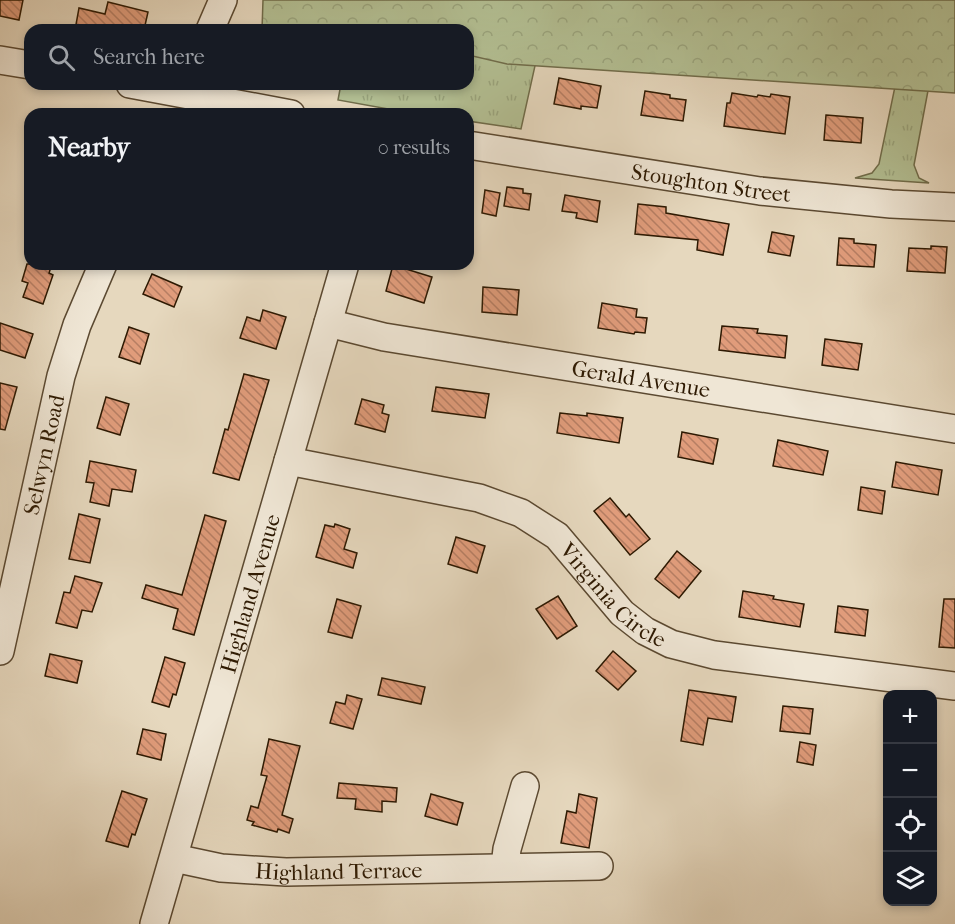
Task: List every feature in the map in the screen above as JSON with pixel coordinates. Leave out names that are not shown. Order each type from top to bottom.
[{"type":"street","points":[[213,24],[223,0]]},
{"type":"street","points":[[0,60],[24,64]]},
{"type":"street","points":[[154,90],[181,97],[252,108]]},
{"type":"street","name":"Stoughton Street","points":[[474,146],[760,191],[891,204],[955,207]]},
{"type":"street","name":"Selwyn Road","points":[[0,651],[61,376],[77,325],[100,270]]},
{"type":"street","name":"Highland Avenue","points":[[154,924],[343,270]]},
{"type":"street","name":"Gerald Avenue","points":[[328,323],[384,337],[955,429]]},
{"type":"street","name":"Virginia Circle","points":[[288,461],[479,498],[522,513],[556,536],[622,613],[645,631],[671,644],[714,655],[955,686]]},
{"type":"street","points":[[505,867],[507,849],[525,786]]},
{"type":"street","name":"Highland Terrace","points":[[174,858],[221,868],[263,872],[599,866]]},
{"type":"green space","points":[[263,0],[955,0],[955,93],[507,64],[474,56],[474,24],[262,24]]},
{"type":"green space","points":[[357,0],[955,0],[955,76],[930,80],[914,165],[919,178],[929,183],[855,178],[872,173],[879,164],[897,77],[544,25],[521,129],[474,122],[474,108],[383,108],[338,100],[340,90],[474,90],[474,24],[352,24]]},
{"type":"building","points":[[0,0],[23,0],[19,20],[0,16]]},
{"type":"building","points":[[108,2],[148,12],[145,24],[76,24],[79,8],[105,14]]},
{"type":"building","points":[[559,78],[601,86],[597,108],[581,106],[581,109],[554,104]]},
{"type":"building","points":[[645,91],[686,100],[683,121],[641,115]]},
{"type":"building","points":[[732,93],[757,97],[758,95],[770,97],[771,94],[790,97],[785,134],[724,126],[727,103],[730,103]]},
{"type":"building","points":[[826,115],[863,118],[861,143],[824,140]]},
{"type":"building","points":[[507,187],[523,189],[523,193],[531,194],[529,210],[504,206]]},
{"type":"building","points":[[485,190],[500,193],[496,216],[482,213]]},
{"type":"building","points":[[565,195],[600,201],[597,222],[576,218],[577,213],[562,211]]},
{"type":"building","points":[[638,204],[666,207],[666,213],[729,224],[723,255],[697,250],[698,240],[635,234]]},
{"type":"building","points":[[772,232],[794,236],[790,256],[768,252]]},
{"type":"building","points":[[839,238],[854,239],[854,243],[876,245],[874,267],[837,265]]},
{"type":"building","points":[[931,246],[947,247],[945,273],[907,271],[909,248],[931,249]]},
{"type":"building","points":[[25,270],[50,270],[49,273],[53,275],[43,304],[23,297],[28,283],[22,281]]},
{"type":"building","points":[[392,270],[409,270],[432,277],[424,303],[386,291]]},
{"type":"building","points":[[152,274],[182,287],[174,307],[143,294]]},
{"type":"building","points":[[483,287],[519,290],[517,315],[482,312]]},
{"type":"building","points":[[602,303],[637,309],[636,317],[647,318],[645,333],[635,332],[634,334],[598,328]]},
{"type":"building","points":[[263,310],[286,317],[276,349],[240,338],[247,317],[260,321]]},
{"type":"building","points":[[0,323],[33,334],[25,358],[0,350]]},
{"type":"building","points":[[722,326],[758,329],[757,333],[787,336],[785,358],[719,350]]},
{"type":"building","points":[[129,327],[149,334],[140,364],[119,357]]},
{"type":"building","points":[[825,339],[862,344],[858,370],[822,365]]},
{"type":"building","points":[[244,374],[269,380],[239,480],[213,473]]},
{"type":"building","points":[[0,383],[17,387],[5,430],[0,429]]},
{"type":"building","points":[[436,387],[489,394],[485,418],[432,411]]},
{"type":"building","points":[[106,397],[129,404],[120,435],[97,428]]},
{"type":"building","points":[[362,399],[384,405],[382,413],[389,415],[385,432],[355,424]]},
{"type":"building","points":[[560,413],[587,416],[587,413],[623,418],[619,443],[557,433]]},
{"type":"building","points":[[682,432],[718,439],[713,464],[678,457]]},
{"type":"building","points":[[778,440],[828,451],[823,475],[773,466]]},
{"type":"building","points":[[90,461],[136,470],[132,492],[112,489],[109,506],[90,502],[94,483],[86,482]]},
{"type":"building","points":[[896,462],[942,470],[938,495],[892,487]]},
{"type":"building","points":[[861,487],[885,491],[882,514],[858,510]]},
{"type":"building","points":[[610,498],[626,517],[629,514],[650,539],[630,555],[594,511]]},
{"type":"building","points":[[79,514],[100,519],[90,563],[69,559]]},
{"type":"building","points":[[205,515],[226,521],[194,635],[173,629],[178,609],[142,598],[146,585],[182,595]]},
{"type":"building","points":[[335,524],[350,529],[344,549],[357,553],[353,568],[316,557],[325,525],[334,527]]},
{"type":"building","points":[[456,537],[485,546],[477,573],[448,564]]},
{"type":"building","points":[[677,551],[701,571],[679,598],[655,579]]},
{"type":"building","points":[[75,576],[102,583],[92,612],[82,610],[77,628],[56,623],[64,592],[70,593]]},
{"type":"building","points":[[743,591],[804,604],[800,627],[739,617]]},
{"type":"building","points":[[558,596],[577,626],[557,639],[536,609]]},
{"type":"building","points":[[337,599],[361,606],[352,638],[328,632]]},
{"type":"building","points":[[944,599],[955,599],[955,648],[939,647]]},
{"type":"building","points":[[838,606],[868,610],[865,636],[835,632]]},
{"type":"building","points":[[613,651],[636,671],[618,690],[596,671]]},
{"type":"building","points":[[50,654],[82,661],[77,683],[45,676]]},
{"type":"building","points":[[165,657],[185,663],[176,695],[173,694],[169,707],[152,702]]},
{"type":"building","points":[[382,678],[425,687],[421,704],[378,695]]},
{"type":"building","points":[[689,690],[736,697],[732,722],[708,718],[703,745],[681,741]]},
{"type":"building","points":[[347,695],[362,699],[353,729],[330,723],[336,702],[345,704]]},
{"type":"building","points":[[783,706],[813,709],[810,734],[780,731]]},
{"type":"building","points":[[143,729],[166,734],[161,760],[137,754]]},
{"type":"building","points":[[269,739],[300,746],[282,815],[293,819],[289,833],[252,825],[254,822],[247,820],[251,806],[258,808],[267,776],[261,775]]},
{"type":"building","points":[[800,742],[816,745],[813,765],[797,762]]},
{"type":"building","points":[[339,783],[397,788],[396,802],[382,801],[382,812],[355,809],[356,799],[337,798]]},
{"type":"building","points":[[122,791],[147,799],[135,835],[132,834],[128,847],[106,841]]},
{"type":"building","points":[[431,794],[463,803],[457,825],[425,816]]},
{"type":"building","points":[[579,794],[597,798],[589,848],[561,843],[567,811],[576,813]]}]
